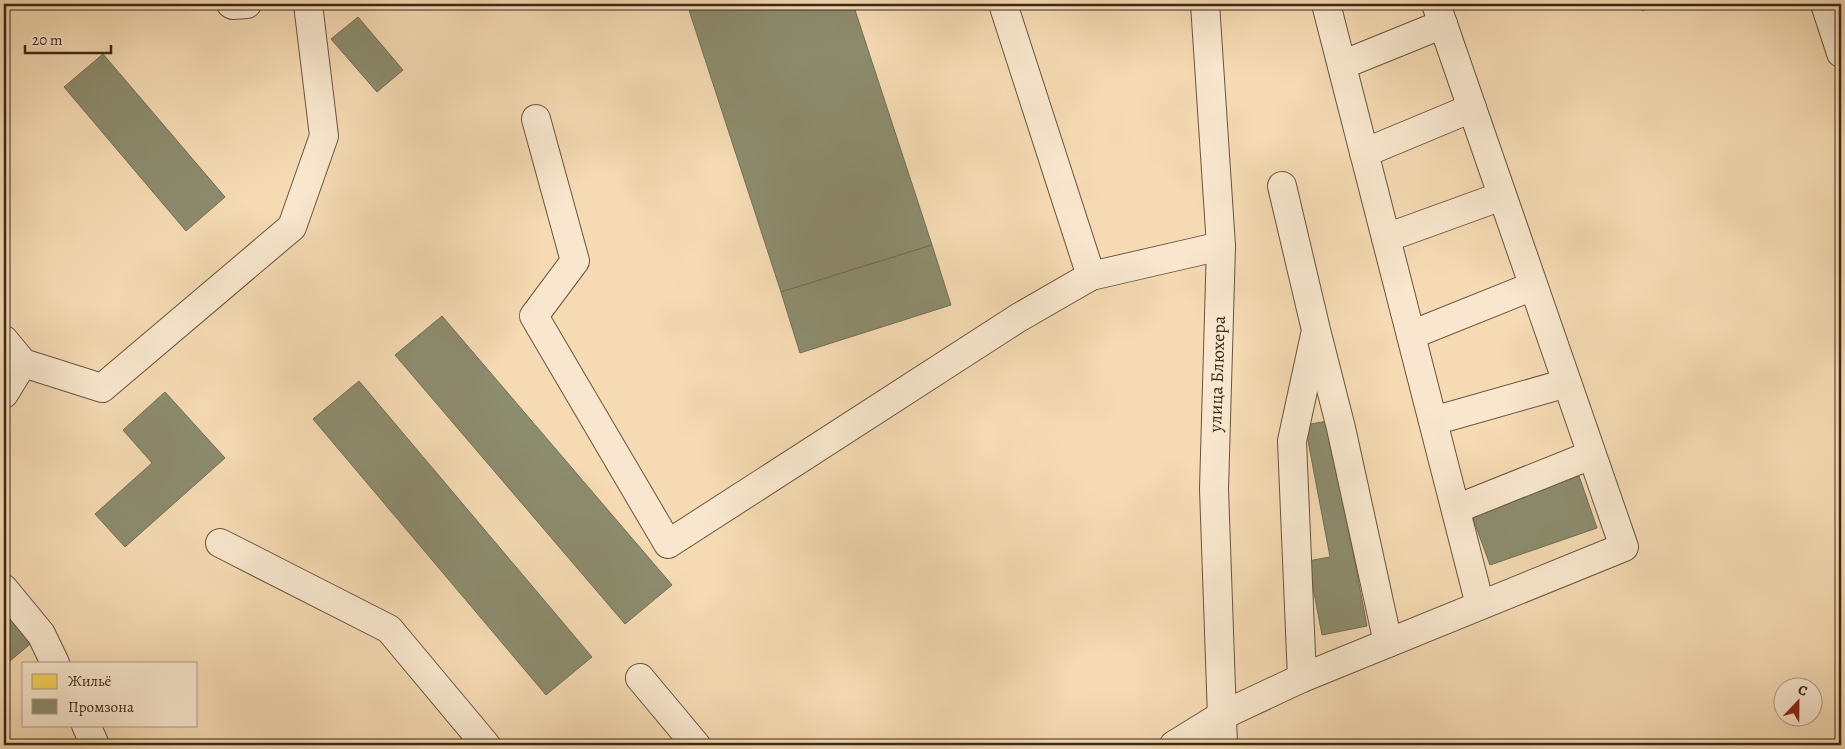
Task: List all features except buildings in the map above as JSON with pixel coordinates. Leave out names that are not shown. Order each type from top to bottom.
[{"type":"street","points":[[231,4],[247,4]]},
{"type":"street","points":[[4,340],[24,363],[102,388],[292,227],[324,136],[308,4]]},
{"type":"street","points":[[1003,4],[1091,276]]},
{"type":"street","name":"улица Блюхера","points":[[1205,4],[1221,246],[1214,489],[1223,745]]},
{"type":"street","points":[[1326,4],[1480,605]]},
{"type":"street","points":[[1825,4],[1841,53]]},
{"type":"street","points":[[1174,745],[1221,716],[1302,678],[1624,547],[1439,14],[1342,65]]},
{"type":"street","points":[[1364,153],[1472,108]]},
{"type":"street","points":[[536,119],[574,261],[534,316],[668,544],[1018,318],[1091,276],[1221,246]]},
{"type":"street","points":[[1282,186],[1341,428],[1388,643]]},
{"type":"street","points":[[1386,238],[1502,196]]},
{"type":"street","points":[[1411,335],[1533,286]]},
{"type":"street","points":[[1302,678],[1292,441],[1316,330]]},
{"type":"street","points":[[4,394],[24,363]]},
{"type":"street","points":[[1433,421],[1567,383]]},
{"type":"street","points":[[1456,509],[1592,454]]},
{"type":"street","points":[[220,543],[389,629],[486,745]]},
{"type":"street","points":[[4,589],[41,634],[55,662]]},
{"type":"street","points":[[640,678],[696,745]]},
{"type":"street","points":[[86,726],[95,745]]}]
